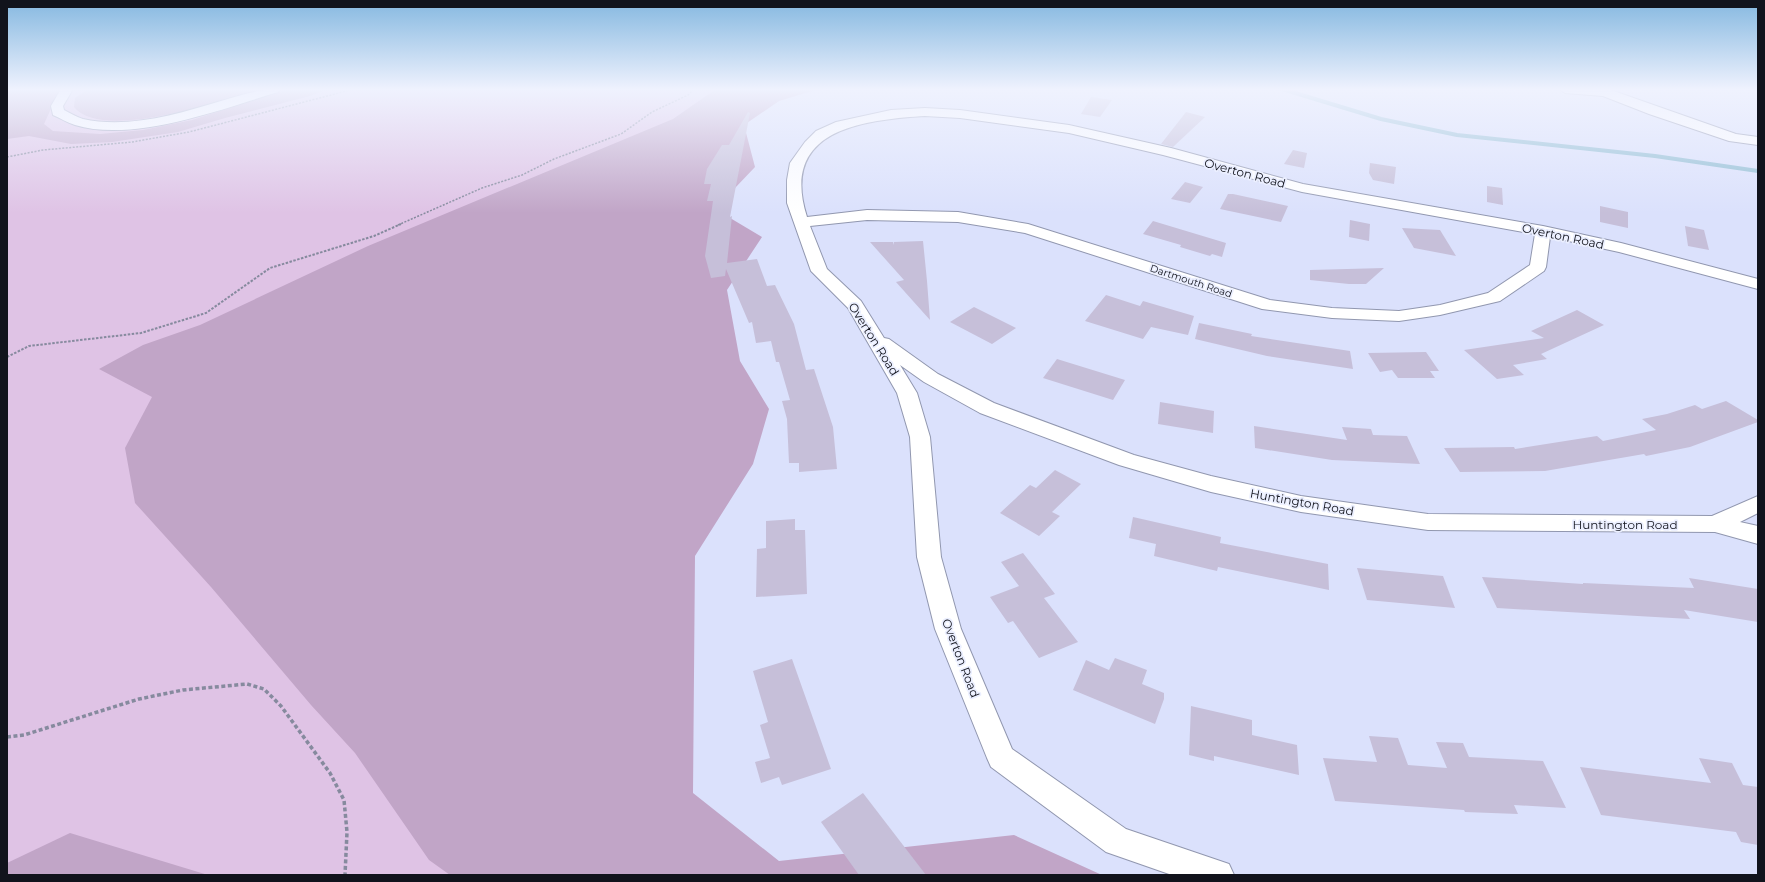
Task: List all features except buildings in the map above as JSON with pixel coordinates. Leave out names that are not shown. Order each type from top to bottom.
[{"type":"street","name":"Overton Road","points":[[830,130],[821,134],[810,145],[797,163],[794,180],[795,203],[800,222],[819,271],[855,305],[907,393],[920,437],[929,557],[948,629],[1001,758],[1117,841],[1218,875]]},
{"type":"street","name":"Overton Road","points":[[1074,130],[1166,151],[1302,188],[1543,231],[1621,248],[1758,284]]},
{"type":"street","points":[[1710,130],[1734,138],[1758,141]]},
{"type":"street","name":"Dartmouth Road","points":[[800,222],[867,215],[958,217],[1028,229],[1268,305],[1332,313],[1400,316],[1440,310],[1494,297],[1538,267],[1543,231]]},
{"type":"street","name":"Huntington Road","points":[[875,338],[931,378],[987,408],[1127,460],[1218,486],[1301,504],[1428,522],[1715,524],[1758,504]]},
{"type":"street","points":[[1715,524],[1758,535]]},
{"type":"path","points":[[7,357],[29,346],[43,342],[141,333],[206,313],[229,299],[252,279],[270,268],[374,236],[482,188],[522,175],[554,159],[621,134],[626,130]]},
{"type":"path","points":[[7,737],[24,735],[139,699],[183,690],[248,684],[264,689],[281,706],[326,767],[344,800],[347,832],[345,875]]},
{"type":"shaded area","points":[[7,130],[728,130],[633,875],[7,875]]},
{"type":"shaded area","points":[[7,130],[52,130],[100,134],[141,130],[184,130],[112,142],[71,144],[29,136],[7,139]]},
{"type":"shaded area","points":[[646,130],[745,130],[755,167],[715,209],[762,237],[727,290],[740,361],[769,409],[753,464],[695,556],[693,793],[779,861],[1014,835],[1102,875],[450,875],[429,860],[355,753],[311,705],[211,587],[135,503],[125,448],[152,397],[99,369],[143,345],[200,325],[368,246]]},
{"type":"shaded area","points":[[70,833],[208,875],[7,875],[7,863]]},
{"type":"waterway","points":[[1434,130],[1457,135],[1655,156],[1758,171]]}]
